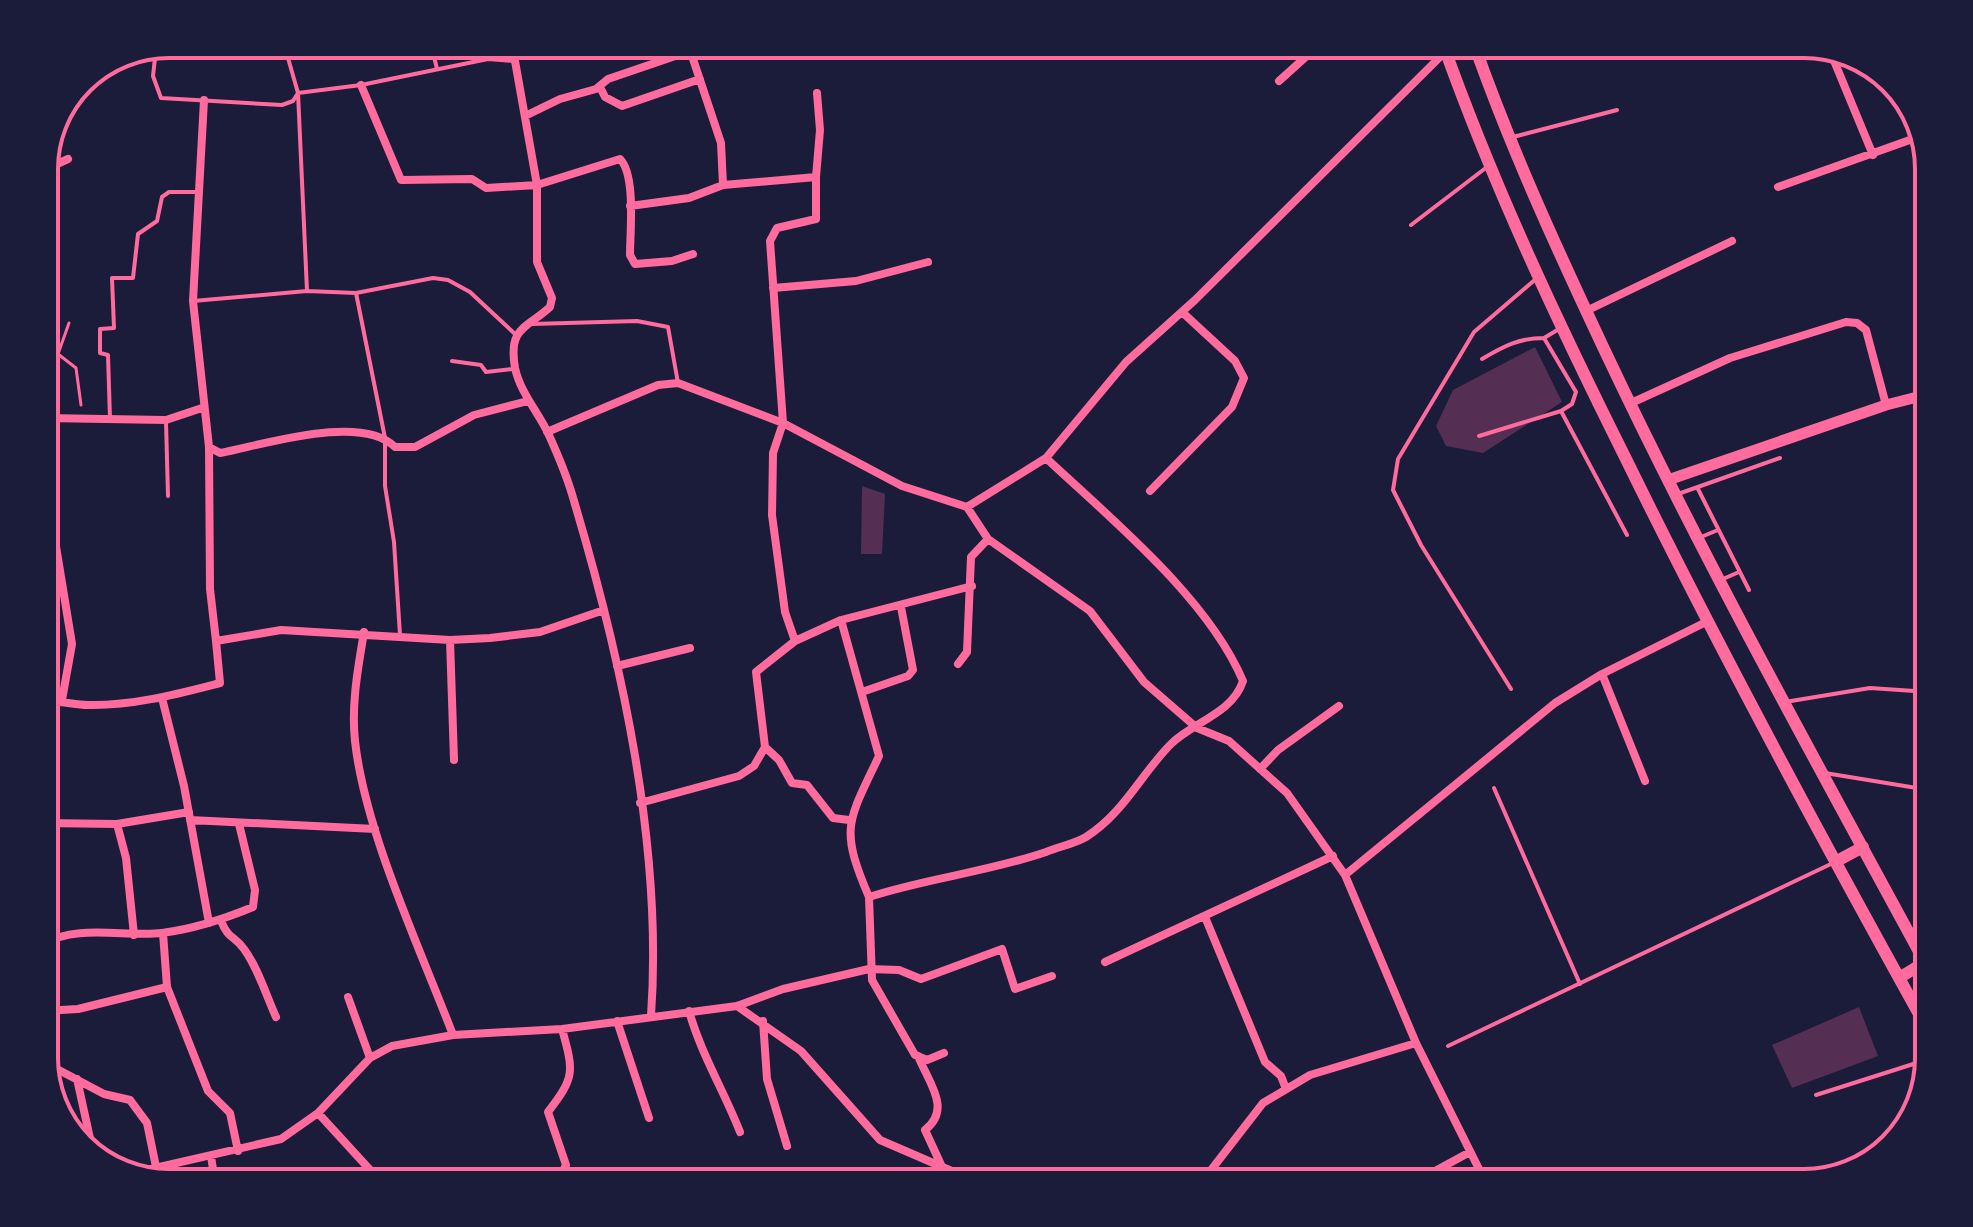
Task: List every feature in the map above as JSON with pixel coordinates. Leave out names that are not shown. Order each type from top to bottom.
[{"type":"main road","points":[[1448,58],[1489,166],[1591,389],[1706,622],[1915,1007]]},
{"type":"main road","points":[[1479,58],[1507,138],[1629,404],[1819,772],[1915,944]]},
{"type":"main road","points":[[1835,862],[1863,847]]},
{"type":"main road","points":[[1899,978],[1915,971]]},
{"type":"street","points":[[515,58],[537,185],[537,262],[552,298],[544,312],[524,324],[515,334],[515,369],[528,401],[547,432],[574,497],[617,666],[640,803],[654,972],[651,1016]]},
{"type":"street","points":[[525,116],[663,58]]},
{"type":"street","points":[[693,58],[721,143],[723,185]]},
{"type":"street","points":[[1279,81],[1304,58]]},
{"type":"street","points":[[967,507],[1046,458],[1126,362],[1182,312],[1434,58]]},
{"type":"street","points":[[1835,63],[1873,155]]},
{"type":"street","points":[[600,87],[605,97],[622,106],[700,79]]},
{"type":"street","points":[[361,85],[401,180],[472,179],[486,188],[537,185],[615,158],[620,159],[626,165],[630,255],[635,264],[672,261],[693,254]]},
{"type":"street","points":[[795,641],[785,612],[770,481],[773,453],[783,423],[772,232],[816,219],[820,130],[817,93]]},
{"type":"street","points":[[58,700],[86,706],[162,698],[220,683],[210,589],[209,447],[202,408],[193,301],[204,100]]},
{"type":"street","points":[[1778,187],[1911,140]]},
{"type":"street","points":[[58,164],[68,159]]},
{"type":"street","points":[[630,206],[689,198],[723,185],[816,177]]},
{"type":"street","points":[[1586,311],[1732,241]]},
{"type":"street","points":[[773,288],[856,281],[928,262]]},
{"type":"street","points":[[1150,491],[1232,407],[1244,378],[1235,361],[1182,312]]},
{"type":"street","points":[[1629,404],[1730,358],[1846,322],[1857,323],[1866,330],[1886,405]]},
{"type":"street","points":[[547,432],[658,385],[678,383],[783,423],[902,486],[967,507],[988,539],[1090,611],[1144,682],[1197,728],[1229,741],[1287,793],[1345,875],[1416,1043],[1479,1169]]},
{"type":"street","points":[[1668,480],[1915,398]]},
{"type":"street","points":[[209,447],[220,453],[323,433],[352,431],[385,438],[395,447],[415,447],[474,415],[528,401]]},
{"type":"street","points":[[58,419],[166,420],[202,408]]},
{"type":"street","points":[[869,897],[915,882],[1009,864],[1084,838],[1123,807],[1173,742],[1197,728],[1239,694],[1243,681],[1238,669],[1190,599],[1125,531],[1046,458]]},
{"type":"street","points":[[958,664],[967,652],[971,557],[988,539]]},
{"type":"street","points":[[58,558],[72,644],[62,700]]},
{"type":"street","points":[[640,803],[739,776],[754,766],[765,747],[756,672],[795,641],[841,620],[901,607],[972,586]]},
{"type":"street","points":[[862,692],[908,676],[913,670],[901,607]]},
{"type":"street","points":[[216,641],[281,630],[364,632],[450,640],[540,632],[604,610]]},
{"type":"street","points":[[841,620],[879,756],[849,820],[853,860],[869,897],[869,969],[905,1042],[918,1056],[940,1110],[938,1120],[925,1130],[943,1169]]},
{"type":"street","points":[[1345,875],[1544,711],[1602,674],[1706,622]]},
{"type":"street","points":[[364,632],[355,683],[355,741],[375,829],[453,1035]]},
{"type":"street","points":[[450,640],[454,760]]},
{"type":"street","points":[[617,666],[690,648]]},
{"type":"street","points":[[1602,674],[1645,781]]},
{"type":"street","points":[[162,698],[209,923]]},
{"type":"street","points":[[1260,769],[1278,750],[1339,706]]},
{"type":"street","points":[[765,747],[779,760],[792,783],[807,785],[833,818],[849,820]]},
{"type":"street","points":[[58,823],[117,824],[189,816],[239,824],[375,829]]},
{"type":"street","points":[[117,824],[126,858],[134,935]]},
{"type":"street","points":[[58,936],[163,933],[221,921],[253,907],[255,890],[239,824]]},
{"type":"street","points":[[1105,962],[1333,856]]},
{"type":"street","points":[[1205,917],[1265,1062],[1281,1076],[1286,1089]]},
{"type":"street","points":[[221,921],[228,937],[241,945],[249,958],[276,1017]]},
{"type":"street","points":[[163,933],[167,987],[208,1091],[230,1113],[238,1151]]},
{"type":"street","points":[[59,1070],[104,1094],[130,1100],[147,1123],[156,1167],[281,1139],[318,1113],[370,1058],[392,1046],[453,1035],[562,1029],[737,1006],[783,989],[869,969],[899,970],[921,979],[1002,949],[1015,989],[1052,976]]},
{"type":"street","points":[[58,1010],[78,1009],[167,987]]},
{"type":"street","points":[[348,997],[370,1058]]},
{"type":"street","points":[[737,1006],[763,1021],[801,1051],[880,1140],[941,1169]]},
{"type":"street","points":[[689,1011],[699,1046],[722,1088],[740,1132]]},
{"type":"street","points":[[617,1021],[649,1118]]},
{"type":"street","points":[[763,1021],[767,1079],[787,1146]]},
{"type":"street","points":[[562,1029],[573,1067],[570,1083],[548,1112],[566,1165],[564,1169]]},
{"type":"street","points":[[1212,1169],[1263,1103],[1324,1070],[1416,1043]]},
{"type":"street","points":[[918,1056],[927,1060],[944,1053]]},
{"type":"street","points":[[77,1079],[89,1134]]},
{"type":"street","points":[[318,1113],[369,1169]]},
{"type":"street","points":[[1439,1169],[1470,1152]]},
{"type":"street","points":[[211,1156],[213,1169]]},
{"type":"lane","points":[[288,58],[298,93],[307,291]]},
{"type":"lane","points":[[434,58],[437,69]]},
{"type":"lane","points":[[155,59],[153,76],[161,98],[282,105],[293,101],[298,93]]},
{"type":"lane","points":[[298,93],[361,85],[488,59],[516,61]]},
{"type":"lane","points":[[1507,138],[1617,110]]},
{"type":"lane","points":[[1411,225],[1489,166]]},
{"type":"lane","points":[[111,421],[108,355],[100,353],[100,329],[114,328],[112,278],[133,278],[138,234],[157,221],[162,197],[169,192],[198,192]]},
{"type":"lane","points":[[193,301],[307,291],[356,293],[433,278],[448,280],[470,292],[515,334]]},
{"type":"lane","points":[[1511,689],[1421,545],[1393,490],[1398,459],[1474,332],[1538,278]]},
{"type":"lane","points":[[356,293],[385,438],[385,486],[394,542],[400,636]]},
{"type":"lane","points":[[524,324],[637,321],[668,327],[678,383]]},
{"type":"lane","points":[[1482,359],[1511,342],[1525,337],[1544,338],[1561,328]]},
{"type":"lane","points":[[1479,436],[1561,411],[1572,404],[1576,392],[1544,338]]},
{"type":"lane","points":[[452,361],[481,365],[486,372],[515,369]]},
{"type":"lane","points":[[1576,392],[1591,389]]},
{"type":"lane","points":[[1561,411],[1627,535]]},
{"type":"lane","points":[[166,420],[168,496]]},
{"type":"lane","points":[[1675,494],[1780,458]]},
{"type":"lane","points":[[1697,487],[1749,590]]},
{"type":"lane","points":[[1697,539],[1718,530]]},
{"type":"lane","points":[[1719,581],[1739,572]]},
{"type":"lane","points":[[1782,702],[1870,688],[1915,691]]},
{"type":"lane","points":[[1819,772],[1915,788]]},
{"type":"lane","points":[[1494,788],[1580,984]]},
{"type":"lane","points":[[1448,1046],[1835,862]]},
{"type":"lane","points":[[1816,1095],[1915,1064]]},
{"type":"path","points":[[69,323],[58,354],[76,368],[83,421]]},
{"type":"building","points":[[1535,347],[1562,402],[1483,453],[1446,446],[1436,426],[1453,390]]},
{"type":"building","points":[[862,486],[885,494],[882,554],[861,554]]},
{"type":"building","points":[[1859,1007],[1878,1056],[1792,1088],[1772,1045]]}]
